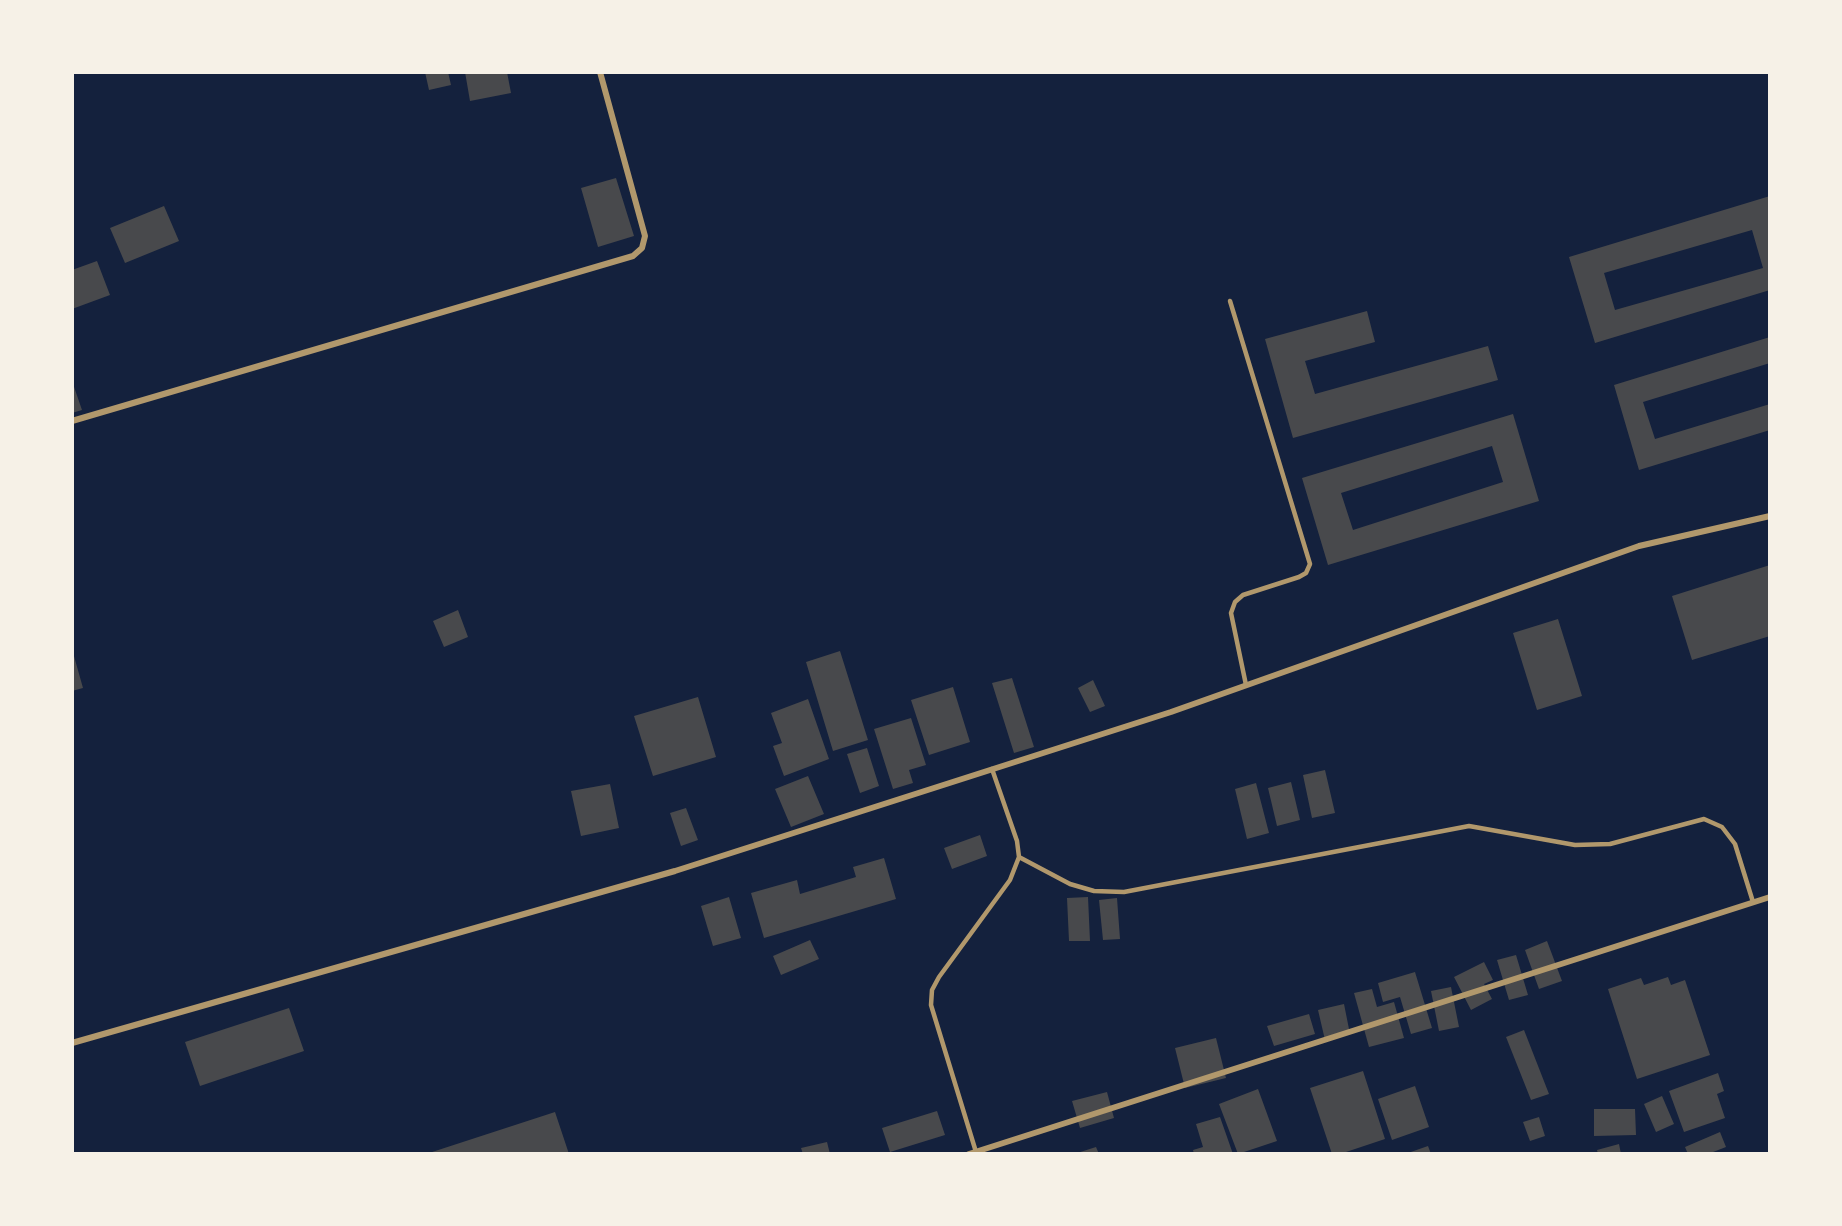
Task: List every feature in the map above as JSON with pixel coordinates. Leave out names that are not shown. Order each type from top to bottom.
[{"type":"street","points":[[72,421],[633,256],[642,248],[645,236],[600,72]]},
{"type":"street","points":[[72,1043],[664,874],[1246,685],[1640,546],[1770,516]]},
{"type":"street","points":[[969,1154],[1770,897]]},
{"type":"lane","points":[[1230,300],[1310,564],[1306,573],[1299,578],[1243,595],[1235,602],[1231,613],[1246,685]]},
{"type":"lane","points":[[976,1152],[931,1005],[932,990],[939,976],[1010,880],[1019,857],[1017,840],[992,769]]},
{"type":"lane","points":[[1019,857],[1070,884],[1094,891],[1124,892],[1469,826],[1575,845],[1610,844],[1704,819],[1722,827],[1735,844],[1753,902]]},
{"type":"building","points":[[425,72],[448,72],[451,85],[429,90]]},
{"type":"building","points":[[465,72],[507,72],[511,93],[470,101]]},
{"type":"building","points":[[616,178],[634,236],[598,247],[581,188]]},
{"type":"building","points":[[1770,196],[1770,290],[1595,343],[1569,257]],"holes":[[[1752,230],[1763,268],[1615,310],[1604,273]]]},
{"type":"building","points":[[164,206],[179,241],[125,263],[110,228]]},
{"type":"building","points":[[97,261],[110,295],[72,309],[72,270]]},
{"type":"building","points":[[1367,311],[1375,342],[1305,361],[1315,394],[1488,346],[1498,380],[1293,438],[1265,339]]},
{"type":"building","points":[[1770,337],[1770,363],[1643,402],[1655,439],[1770,404],[1770,430],[1639,470],[1614,385]]},
{"type":"building","points":[[72,381],[82,410],[72,413]]},
{"type":"building","points":[[1513,414],[1539,501],[1328,565],[1302,478]],"holes":[[[1492,446],[1503,482],[1353,530],[1341,493]]]},
{"type":"building","points":[[1770,565],[1770,636],[1692,660],[1672,596]]},
{"type":"building","points":[[458,610],[468,637],[444,647],[433,621]]},
{"type":"building","points":[[1558,619],[1582,696],[1537,710],[1513,633]]},
{"type":"building","points":[[72,649],[83,688],[72,691]]},
{"type":"building","points":[[840,651],[868,740],[833,751],[806,662]]},
{"type":"building","points":[[1012,678],[1034,747],[1014,753],[992,683]]},
{"type":"building","points":[[1093,680],[1105,706],[1090,712],[1078,688]]},
{"type":"building","points":[[953,687],[970,742],[929,755],[911,700]]},
{"type":"building","points":[[698,697],[716,757],[653,776],[634,716]]},
{"type":"building","points":[[808,699],[829,759],[784,776],[773,746],[782,743],[771,713]]},
{"type":"building","points":[[911,718],[926,765],[909,770],[913,783],[893,789],[874,729]]},
{"type":"building","points":[[867,748],[879,786],[860,793],[847,754]]},
{"type":"building","points":[[1325,770],[1335,813],[1312,818],[1303,775]]},
{"type":"building","points":[[808,776],[824,814],[791,827],[775,789]]},
{"type":"building","points":[[1291,782],[1300,820],[1277,826],[1268,788]]},
{"type":"building","points":[[1256,783],[1269,833],[1247,839],[1235,789]]},
{"type":"building","points":[[610,784],[619,828],[581,836],[571,791]]},
{"type":"building","points":[[686,808],[698,840],[681,846],[670,813]]},
{"type":"building","points":[[980,835],[987,856],[952,869],[944,848]]},
{"type":"building","points":[[884,858],[896,899],[764,938],[751,893],[797,880],[800,894],[856,877],[853,867]]},
{"type":"building","points":[[729,897],[741,938],[713,946],[701,906]]},
{"type":"building","points":[[1088,897],[1090,941],[1069,941],[1067,898]]},
{"type":"building","points":[[1117,898],[1120,939],[1103,940],[1099,900]]},
{"type":"building","points":[[810,940],[819,959],[781,975],[773,956]]},
{"type":"building","points":[[1547,941],[1562,981],[1539,989],[1525,950]]},
{"type":"building","points":[[1516,955],[1528,995],[1509,1000],[1497,960]]},
{"type":"building","points":[[1484,962],[1493,980],[1484,984],[1492,999],[1471,1010],[1454,977]]},
{"type":"building","points":[[1415,972],[1432,1028],[1411,1034],[1400,997],[1383,1002],[1378,983]]},
{"type":"building","points":[[1668,977],[1671,985],[1685,980],[1710,1055],[1637,1079],[1608,989],[1641,978],[1644,985]]},
{"type":"building","points":[[1451,987],[1459,1027],[1439,1031],[1431,991]]},
{"type":"building","points":[[1372,989],[1377,1007],[1394,1002],[1404,1038],[1369,1047],[1354,993]]},
{"type":"building","points":[[1344,1004],[1350,1034],[1325,1040],[1318,1010]]},
{"type":"building","points":[[289,1008],[304,1051],[200,1086],[185,1042]]},
{"type":"building","points":[[1309,1014],[1315,1034],[1274,1046],[1267,1026]]},
{"type":"building","points":[[1524,1030],[1549,1094],[1531,1100],[1506,1037]]},
{"type":"building","points":[[1216,1038],[1226,1078],[1185,1088],[1175,1048]]},
{"type":"building","points":[[1363,1071],[1385,1139],[1340,1154],[1332,1154],[1310,1088]]},
{"type":"building","points":[[1718,1073],[1724,1091],[1717,1094],[1725,1118],[1684,1132],[1669,1091]]},
{"type":"building","points":[[1415,1086],[1429,1127],[1392,1140],[1378,1099]]},
{"type":"building","points":[[1258,1089],[1277,1141],[1238,1154],[1219,1104]]},
{"type":"building","points":[[1107,1092],[1114,1118],[1080,1128],[1072,1101]]},
{"type":"building","points":[[1662,1096],[1674,1124],[1656,1132],[1644,1104]]},
{"type":"building","points":[[1594,1109],[1635,1109],[1636,1135],[1594,1136]]},
{"type":"building","points":[[937,1111],[945,1135],[890,1152],[882,1128]]},
{"type":"building","points":[[555,1112],[569,1154],[426,1154]]},
{"type":"building","points":[[1220,1117],[1233,1154],[1194,1154],[1193,1150],[1203,1147],[1196,1124]]},
{"type":"building","points":[[1539,1117],[1545,1136],[1530,1141],[1523,1122]]},
{"type":"building","points":[[1720,1132],[1726,1147],[1708,1154],[1688,1154],[1685,1147]]},
{"type":"building","points":[[827,1142],[830,1154],[803,1154],[801,1148]]},
{"type":"building","points":[[1619,1144],[1621,1154],[1598,1154],[1597,1150]]},
{"type":"building","points":[[1428,1146],[1431,1154],[1405,1154]]},
{"type":"building","points":[[1096,1147],[1099,1154],[1074,1154]]}]
